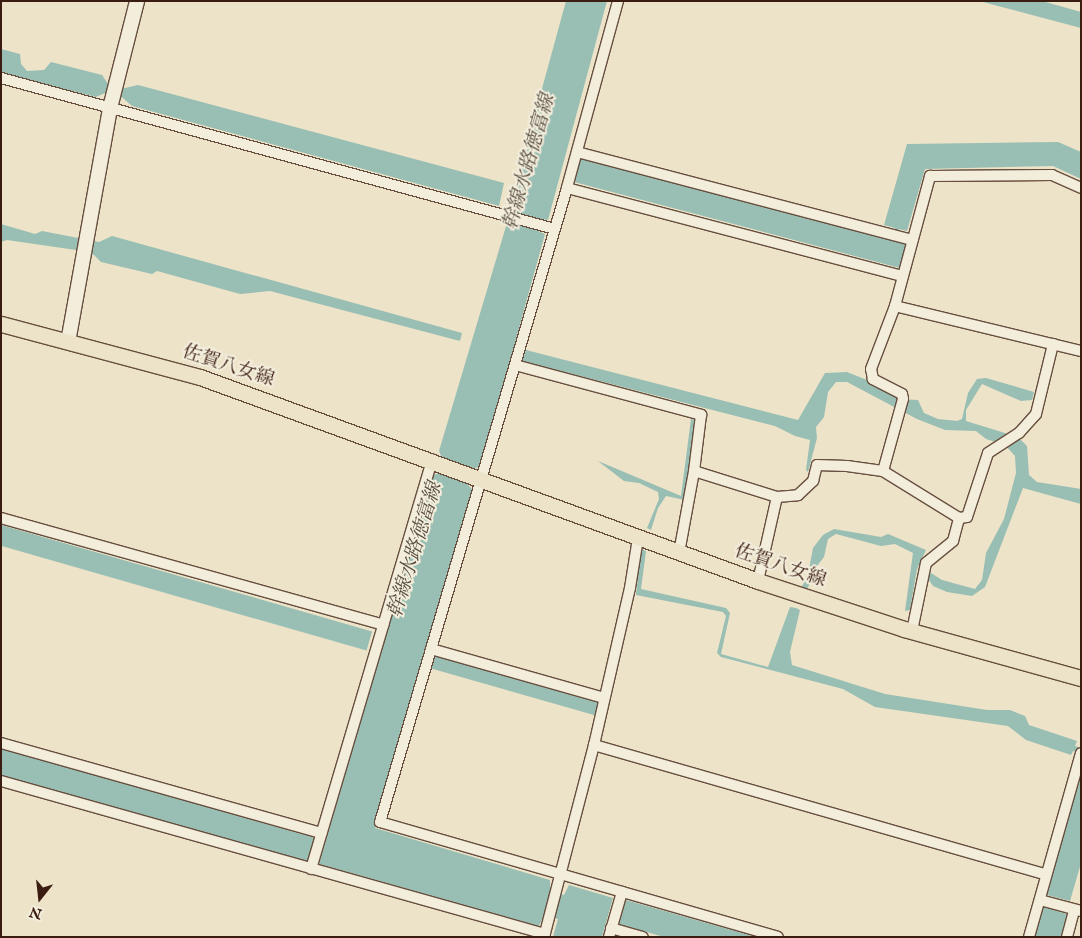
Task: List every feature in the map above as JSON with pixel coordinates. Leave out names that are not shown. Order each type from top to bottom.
[{"type":"main road","name":"佐賀八女線","points":[[1,324],[200,377],[477,476],[638,538],[758,581],[912,631],[1081,678]]},
{"type":"street","points":[[68,342],[111,104],[137,1]]},
{"type":"street","points":[[618,1],[567,188],[551,228],[514,365],[477,476],[431,648],[380,822],[778,937]]},
{"type":"street","points":[[1,78],[111,104],[551,228]]},
{"type":"street","points":[[577,152],[913,240]]},
{"type":"street","points":[[883,472],[903,399],[902,394],[873,378],[871,369],[894,306],[930,176],[1052,175],[1081,188]]},
{"type":"street","points":[[567,188],[903,276]]},
{"type":"street","points":[[894,306],[1081,351]]},
{"type":"street","points":[[694,471],[777,497],[798,496],[813,481],[817,465],[847,466],[883,472],[959,518],[967,517],[988,453],[996,445],[1018,433],[1036,414],[1054,344]]},
{"type":"street","points":[[514,365],[701,414],[694,471],[679,553]]},
{"type":"street","points":[[311,869],[383,625],[435,461]]},
{"type":"street","points":[[758,581],[777,497]]},
{"type":"street","points":[[1,518],[383,625]]},
{"type":"street","points":[[912,631],[922,574],[926,563],[953,541],[959,518]]},
{"type":"street","points":[[1,781],[544,936],[562,876],[594,745],[630,588],[638,538]]},
{"type":"street","points":[[431,648],[604,698]]},
{"type":"street","points":[[1,743],[322,833]]},
{"type":"street","points":[[594,745],[1046,874]]},
{"type":"street","points":[[1029,937],[1080,754]]},
{"type":"street","points":[[622,892],[610,932],[643,937]]},
{"type":"street","points":[[1040,900],[1078,911],[1067,937]]},
{"type":"water","name":"幹線水路徳富線","points":[[566,1],[607,1],[548,220],[542,219],[538,231],[545,234],[481,466],[473,469],[468,485],[473,490],[375,828],[550,880],[550,891],[564,895],[569,885],[613,898],[602,937],[553,937],[558,919],[544,915],[539,926],[319,864],[433,475],[437,474],[442,458],[439,451],[507,223],[513,225],[517,212],[509,209]]},
{"type":"water","points":[[979,1],[1042,1],[1081,12],[1081,28]]},
{"type":"water","points":[[1,49],[20,54],[21,64],[27,71],[44,70],[51,62],[102,75],[108,84],[125,88],[138,85],[504,183],[499,206],[132,106],[123,98],[105,93],[96,97],[1,73]]},
{"type":"water","points":[[1058,142],[1081,152],[1081,179],[1053,166],[925,169],[907,231],[899,229],[896,239],[907,243],[900,268],[574,182],[581,157],[892,238],[895,228],[884,225],[907,144]]},
{"type":"water","points":[[1,224],[35,234],[42,231],[99,242],[112,236],[462,333],[460,341],[270,291],[240,294],[157,271],[152,274],[101,262],[94,255],[76,250],[7,240],[1,242]]},
{"type":"water","points":[[526,350],[798,420],[825,373],[847,372],[872,382],[899,399],[918,400],[924,413],[938,419],[957,421],[962,419],[968,393],[977,379],[986,378],[1034,392],[1032,400],[1021,401],[982,384],[966,410],[966,421],[1018,437],[1027,446],[1029,475],[1037,482],[1081,489],[1081,504],[1023,488],[985,587],[972,596],[947,592],[933,586],[925,574],[931,573],[942,580],[975,589],[982,580],[986,553],[1004,519],[1016,473],[1015,456],[1005,445],[986,439],[976,431],[945,430],[917,419],[847,382],[836,382],[828,392],[824,417],[816,427],[817,438],[808,472],[806,470],[810,440],[795,436],[775,426],[522,361]]},
{"type":"water","points":[[691,419],[696,420],[685,500],[666,496],[658,508],[651,530],[647,528],[659,499],[658,492],[639,483],[624,481],[598,461],[681,496]]},
{"type":"water","points":[[1,525],[372,631],[367,651],[1,546]]},
{"type":"water","points":[[834,529],[881,537],[888,534],[926,550],[917,569],[910,610],[905,611],[913,553],[895,544],[881,546],[836,534],[828,539],[824,557],[817,566],[814,578],[806,590],[801,588],[808,575],[813,548],[823,535]]},
{"type":"water","points":[[641,549],[646,551],[641,589],[726,608],[730,613],[721,654],[768,667],[790,607],[796,608],[800,610],[790,652],[792,665],[885,694],[987,710],[1010,710],[1025,716],[1029,725],[1077,741],[1075,746],[1081,748],[1081,753],[1073,751],[1071,755],[1026,740],[1008,726],[875,707],[843,689],[721,657],[717,653],[726,616],[723,612],[636,595]]},
{"type":"water","points":[[435,656],[598,703],[595,715],[431,668]]},
{"type":"water","points":[[1,748],[314,838],[307,864],[1,776]]},
{"type":"water","points":[[1081,771],[1081,863],[1070,901],[1047,895]]},
{"type":"water","points":[[626,900],[756,937],[664,937],[619,924]]},
{"type":"water","points":[[1043,907],[1067,914],[1061,937],[1035,937]]}]
